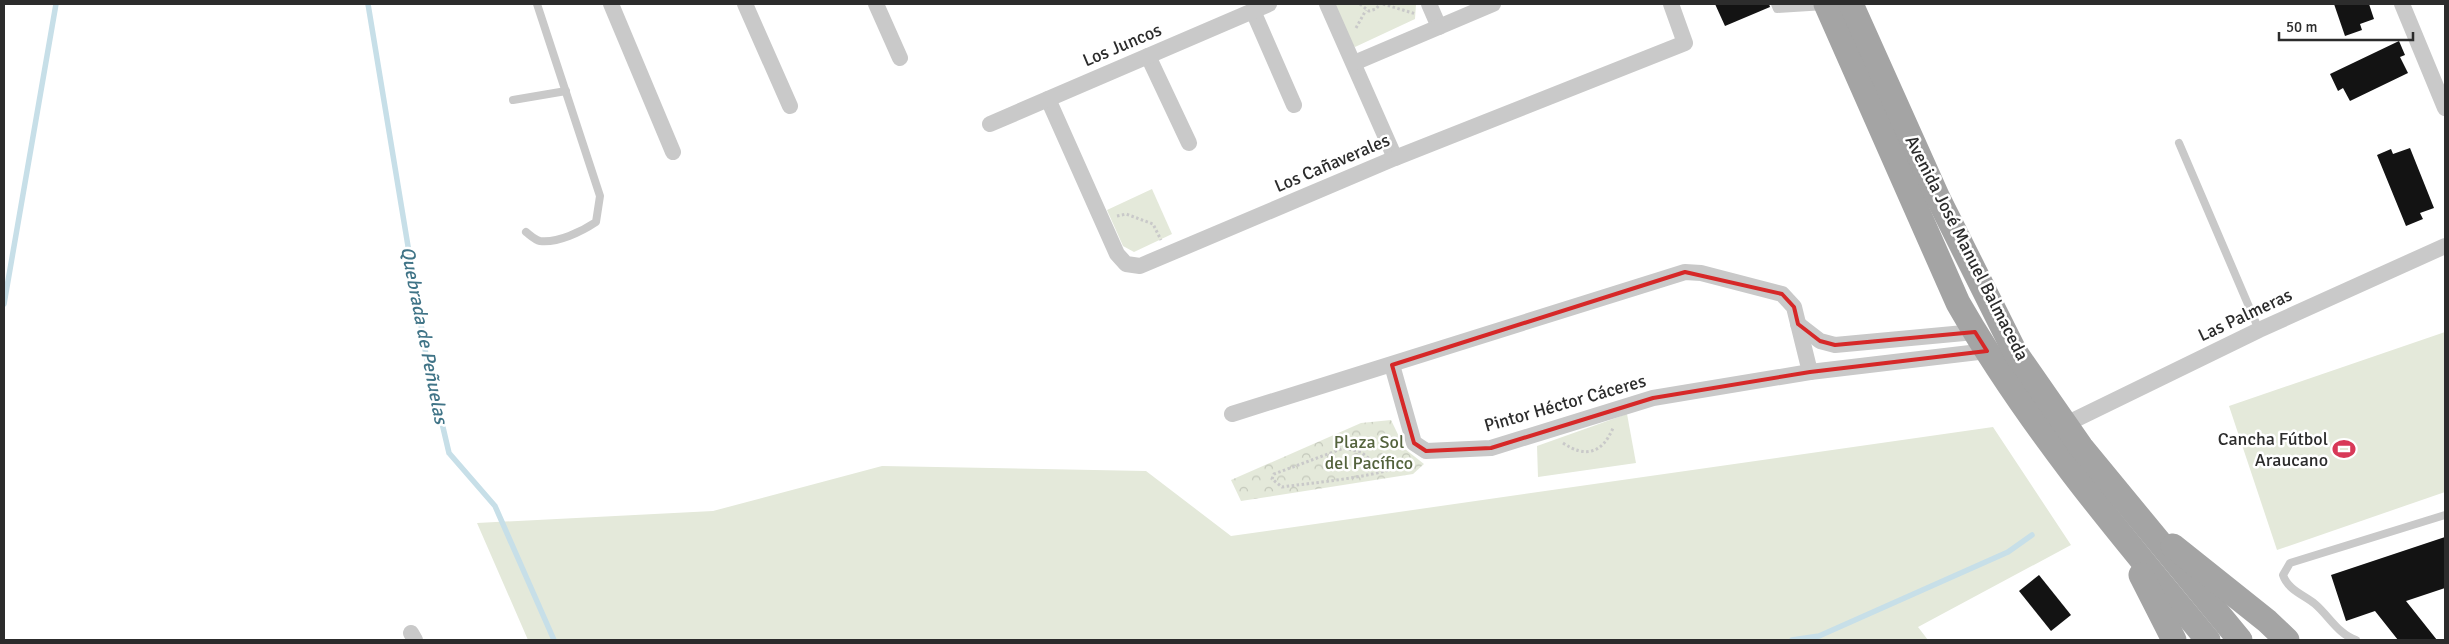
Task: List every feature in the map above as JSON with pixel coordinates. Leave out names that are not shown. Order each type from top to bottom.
[{"type":"main road","name":"Avenida José Manuel Balmaceda","points":[[1852,4],[1938,198],[2015,352],[2064,425],[2143,524],[2240,640]]},
{"type":"main road","name":"Avenida José Manuel Balmaceda","points":[[1826,5],[1958,303],[1981,342],[2037,428],[2121,535],[2208,640]]},
{"type":"main road","points":[[2143,524],[2198,564],[2287,640]]},
{"type":"main road","points":[[2121,535],[2174,640]]},
{"type":"street","points":[[611,4],[673,152]]},
{"type":"street","points":[[745,4],[790,106]]},
{"type":"street","points":[[876,4],[900,58]]},
{"type":"street","name":"Los Juncos","points":[[990,124],[1269,4]]},
{"type":"street","points":[[1327,4],[1395,158]]},
{"type":"street","points":[[1429,4],[1437,23]]},
{"type":"street","points":[[1354,63],[1437,23],[1493,4]]},
{"type":"street","name":"Los Cañaverales","points":[[1048,99],[1117,254],[1126,264],[1140,266],[1395,158],[1685,43],[1671,4]]},
{"type":"street","points":[[2402,4],[2445,108]]},
{"type":"street","points":[[1253,11],[1294,105]]},
{"type":"street","points":[[1148,56],[1189,143]]},
{"type":"street","name":"Las Palmeras","points":[[2064,425],[2259,330],[2445,246]]},
{"type":"street","points":[[1232,414],[1685,272],[1701,273],[1782,294],[1794,307],[1810,372]]},
{"type":"street","points":[[1798,324],[1820,341],[1835,345],[1981,342]]},
{"type":"street","name":"Pintor Héctor Cáceres","points":[[1422,449],[1426,452],[1492,448],[1653,398],[1981,342]]},
{"type":"street","points":[[1392,365],[1414,442],[1422,449]]},
{"type":"lane","points":[[526,232],[538,241],[552,240],[584,230],[596,222],[600,196],[537,4]]},
{"type":"lane","points":[[1775,4],[1777,9],[1826,5]]},
{"type":"lane","points":[[513,100],[566,91]]},
{"type":"lane","points":[[2179,143],[2259,330]]},
{"type":"lane","points":[[2356,640],[2345,639],[2315,604],[2290,586],[2283,575],[2286,567],[2290,563],[2445,515]]},
{"type":"path","points":[[1360,4],[1369,11],[1376,9],[1381,4],[1437,23]]},
{"type":"path","points":[[1102,221],[1126,214],[1153,224],[1168,254]]},
{"type":"path","points":[[1552,429],[1563,444],[1577,452],[1592,452],[1605,442],[1612,430],[1614,410]]},
{"type":"path","points":[[1384,471],[1361,452],[1344,448],[1274,474],[1272,479],[1282,487],[1384,471],[1406,464],[1422,449]]},
{"type":"highlighted area","points":[[1685,272],[1782,294],[1794,307],[1798,324],[1820,341],[1835,345],[1975,332],[1987,351],[1810,372],[1653,398],[1491,448],[1426,451],[1414,443],[1392,365]]},
{"type":"green space","points":[[1331,4],[1416,4],[1415,19],[1355,47],[1345,39]]},
{"type":"green space","points":[[1152,189],[1172,234],[1134,252],[1123,246],[1107,210]]},
{"type":"green space","name":"Cancha Fútbol Araucano","points":[[2445,332],[2445,492],[2277,550],[2229,406]]},
{"type":"green space","points":[[1627,414],[1636,463],[1538,477],[1537,446]]},
{"type":"green space","name":"Plaza Sol del Pacífico","points":[[1391,420],[1405,449],[1424,464],[1413,474],[1241,501],[1231,480],[1361,423]]},
{"type":"green space","points":[[1993,427],[2071,545],[1918,627],[1928,640],[528,640],[477,523],[713,511],[882,466],[1146,471],[1231,536]]},
{"type":"building","points":[[1715,4],[1769,4],[1770,7],[1725,26]]},
{"type":"building","points":[[2334,4],[2369,4],[2374,19],[2360,24],[2362,30],[2345,36]]},
{"type":"building","points":[[2399,41],[2405,55],[2400,57],[2408,73],[2350,101],[2343,88],[2338,91],[2330,74]]},
{"type":"building","points":[[2410,148],[2434,208],[2420,213],[2423,219],[2406,226],[2377,155],[2391,149],[2393,154]]},
{"type":"building","points":[[2445,537],[2445,588],[2406,601],[2437,640],[2398,640],[2375,611],[2346,621],[2331,575]]},
{"type":"building","points":[[2039,575],[2071,615],[2051,631],[2019,591]]},
{"type":"waterway","points":[[4,304],[56,4]]},
{"type":"waterway","name":"Quebrada de Peñuelas","points":[[368,4],[426,355],[449,453],[495,506],[554,640]]},
{"type":"waterway","name":"Quebrada de Peñuelas","points":[[1792,640],[1819,636],[2008,552],[2032,535]]},
{"type":"place","name":"Cancha Fútbol Araucano","points":[[2344,449]]}]
